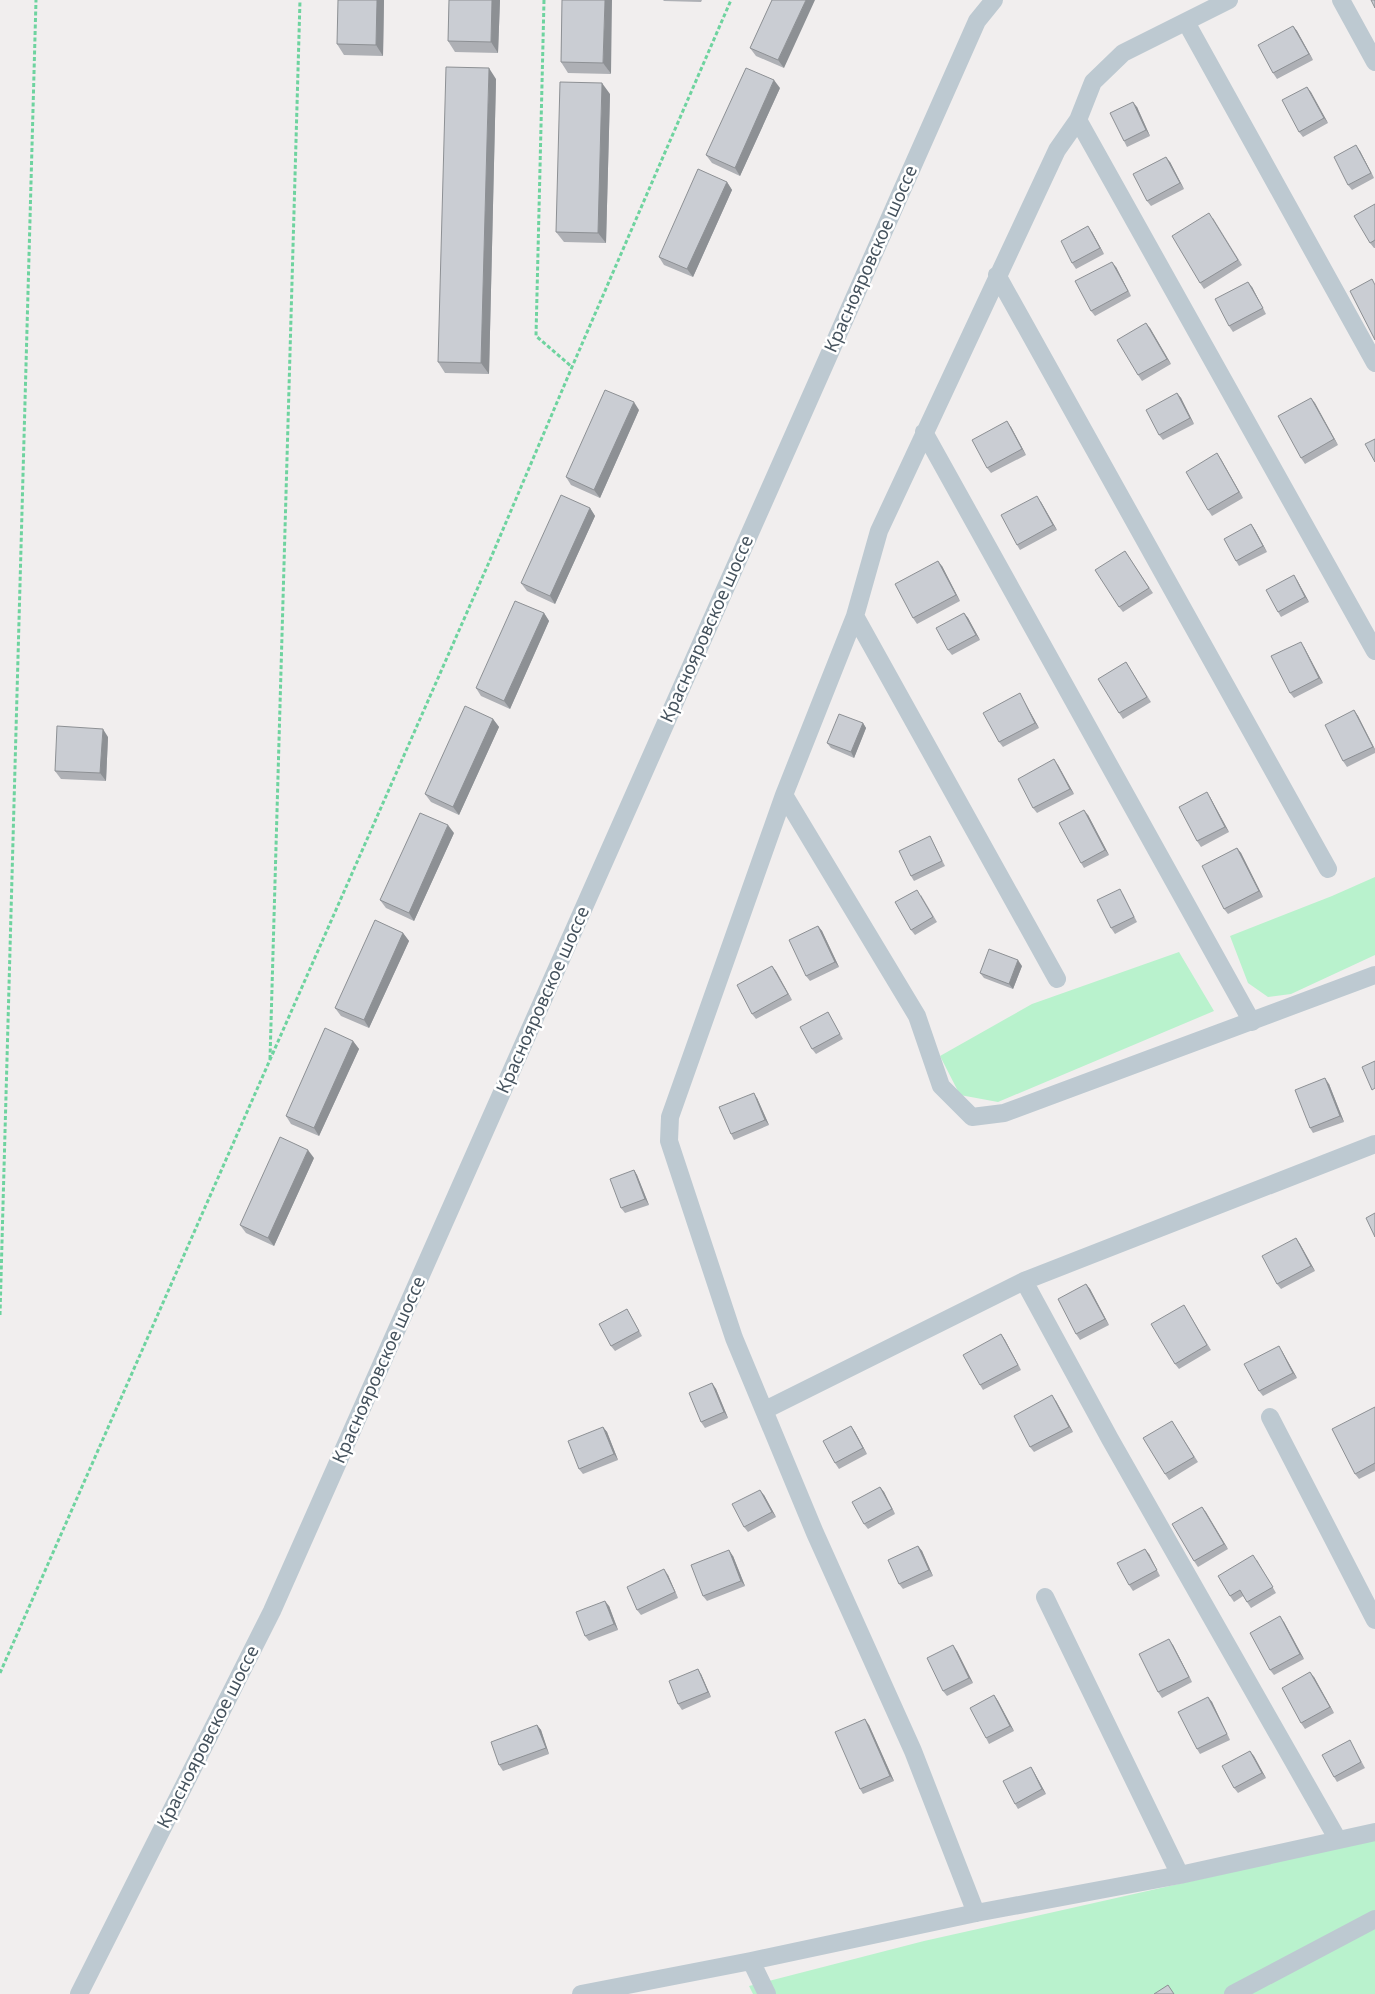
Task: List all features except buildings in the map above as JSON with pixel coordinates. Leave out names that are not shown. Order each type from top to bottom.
[{"type":"street","name":"Краснояровское шоссе","points":[[79,1994],[272,1611],[977,21],[994,0]]},
{"type":"street","points":[[976,1913],[913,1751],[815,1533],[734,1338],[669,1141],[670,1117],[784,796],[855,616],[879,531],[1057,150],[1078,120],[1093,82],[1123,53],[1229,0]]},
{"type":"street","points":[[1341,0],[1375,62]]},
{"type":"street","points":[[1186,22],[1375,363]]},
{"type":"street","points":[[1078,120],[1375,651]]},
{"type":"street","points":[[997,275],[1328,869]]},
{"type":"street","points":[[924,432],[1252,1022]]},
{"type":"street","points":[[855,616],[1057,978]]},
{"type":"street","points":[[784,796],[917,1016],[941,1086],[972,1117],[1004,1113],[1375,975]]},
{"type":"street","points":[[765,1410],[1024,1281],[1375,1144]]},
{"type":"street","points":[[1024,1281],[1110,1439],[1338,1840]]},
{"type":"street","points":[[1270,1417],[1375,1620]]},
{"type":"street","points":[[1045,1597],[1180,1875]]},
{"type":"street","points":[[581,1994],[751,1961],[976,1913],[1180,1875],[1375,1832]]},
{"type":"street","points":[[1233,1994],[1375,1919]]},
{"type":"street","points":[[751,1961],[767,1994]]},
{"type":"path","points":[[0,1315],[36,0]]},
{"type":"path","points":[[270,1061],[300,0]]},
{"type":"path","points":[[544,0],[536,336],[572,367]]},
{"type":"path","points":[[0,1674],[490,560],[731,0]]},
{"type":"green space","points":[[1375,877],[1375,955],[1291,994],[1268,997],[1248,983],[1230,936]]},
{"type":"green space","points":[[1179,952],[1214,1011],[998,1102],[960,1095],[940,1056],[1032,1004]]},
{"type":"green space","points":[[1375,1840],[1375,1994],[753,1994],[749,1986],[924,1941]]}]
